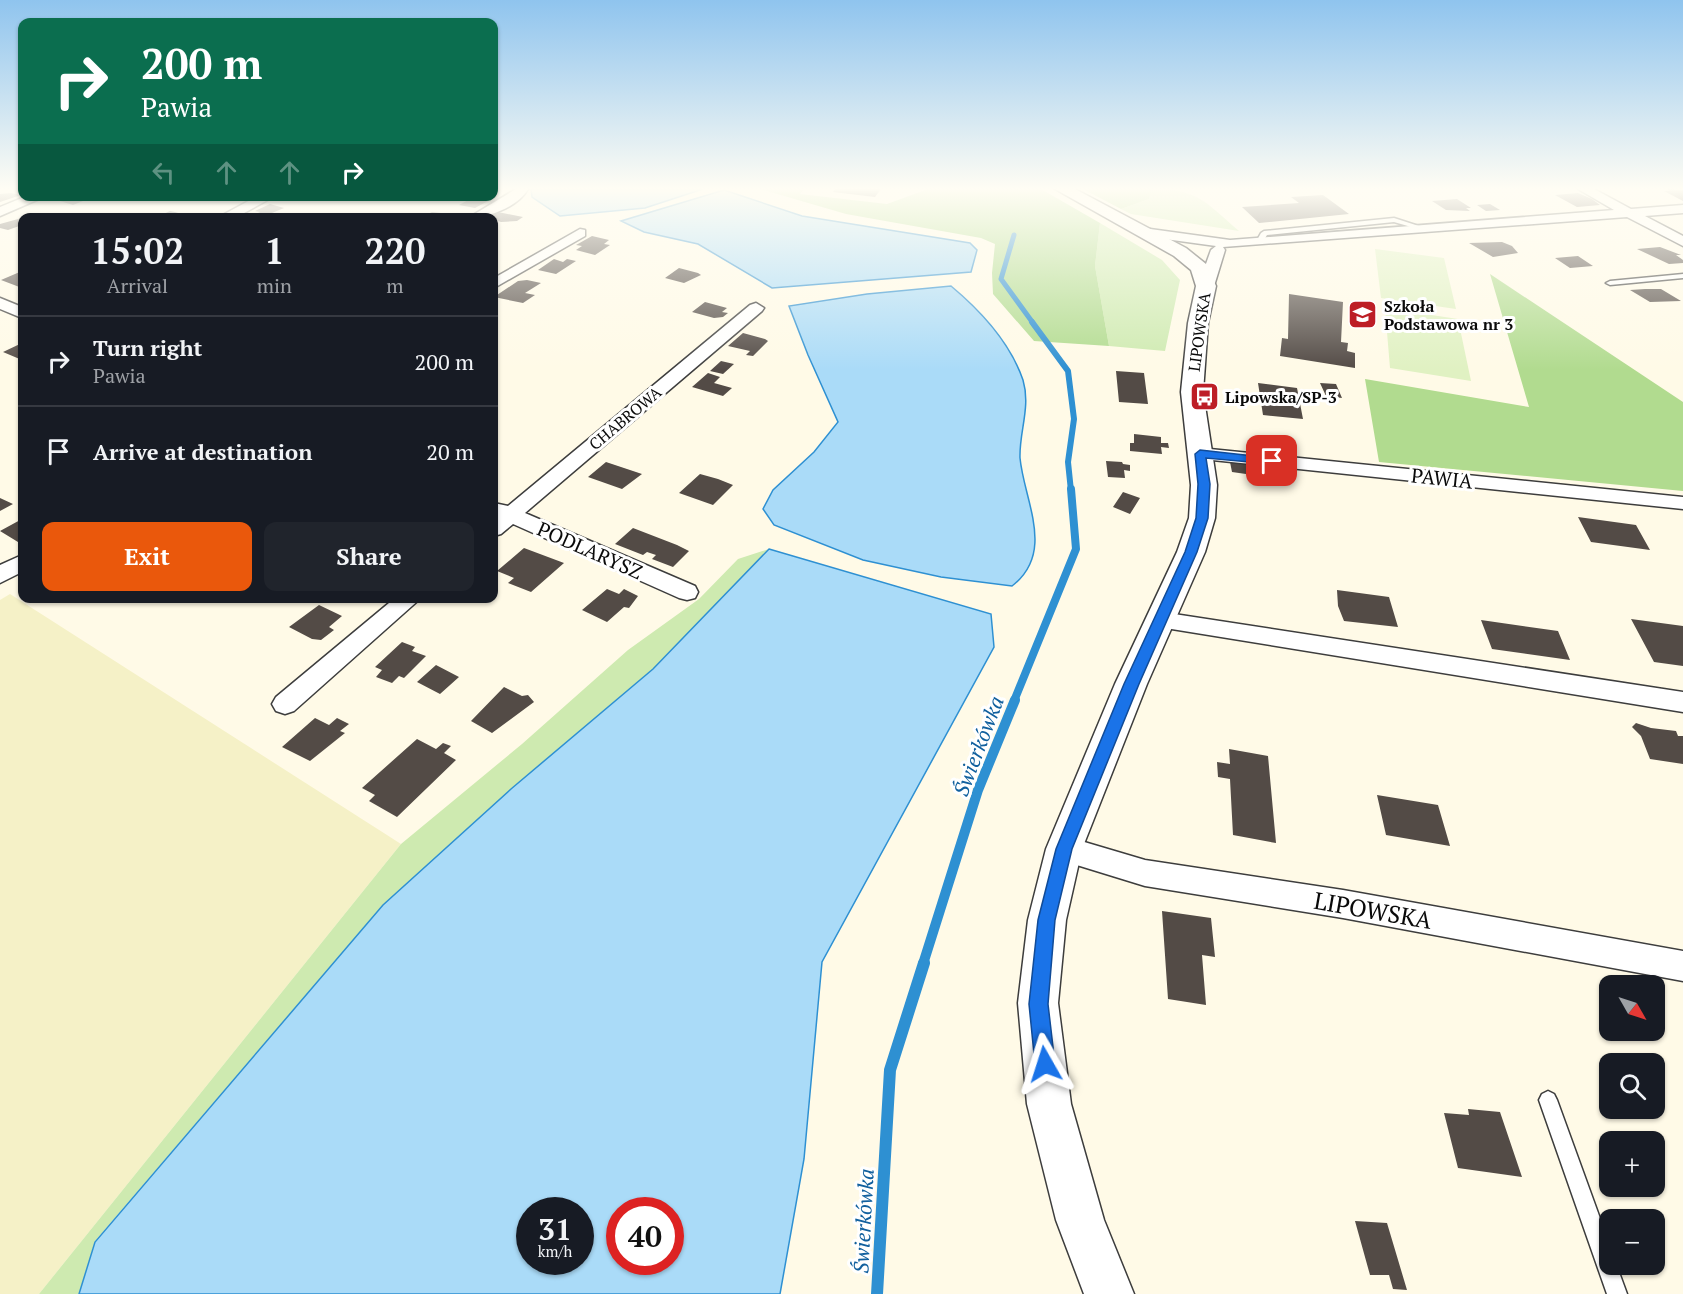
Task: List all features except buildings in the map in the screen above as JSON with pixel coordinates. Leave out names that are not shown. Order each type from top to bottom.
[{"type":"street","points":[[498,282],[552,249]]},
{"type":"street","name":"LIPOWSKA","points":[[1109,1294],[1080,1220],[1049,1104],[1038,1004],[1047,920],[1064,849],[1191,552],[1202,518],[1204,484],[1192,392],[1198,323],[1206,286],[1199,268],[1204,249]]},
{"type":"street","name":"CHABROWA","points":[[499,517],[756,308]]},
{"type":"street","name":"PAWIA","points":[[1200,454],[1683,503]]},
{"type":"street","name":"PODLARYSZ","points":[[499,517],[687,592]]},
{"type":"street","points":[[0,575],[18,564]]},
{"type":"street","points":[[285,704],[404,603]]},
{"type":"street","points":[[1161,620],[1683,702]]},
{"type":"street","name":"LIPOWSKA","points":[[1064,849],[1145,873],[1343,904],[1683,966]]},
{"type":"lane","points":[[1610,283],[1683,276]]},
{"type":"lane","points":[[1548,1100],[1617,1294]]},
{"type":"shaded area","points":[[10,594],[18,599],[18,603],[24,603],[401,844],[39,1294],[0,1294],[0,600]]},
{"type":"green space","points":[[994,249],[1097,249],[1095,266],[1109,346],[1034,341],[993,294]]},
{"type":"green space","points":[[1097,249],[1144,249],[1162,260],[1180,280],[1165,351],[1109,346],[1095,266]]},
{"type":"green space","points":[[1375,249],[1444,258],[1456,309],[1381,298]]},
{"type":"green space","points":[[1490,274],[1683,402],[1683,491],[1379,462],[1365,379],[1529,407]]},
{"type":"green space","points":[[1385,308],[1458,319],[1471,381],[1390,368]]},
{"type":"green space","points":[[769,549],[653,669],[511,789],[383,905],[95,1241],[79,1294],[39,1294],[401,844],[522,744],[628,650],[699,599],[738,559]]},
{"type":"water","points":[[707,249],[977,250],[971,272],[772,288]]},
{"type":"water","points":[[951,286],[993,328],[1010,353],[1023,380],[1026,400],[1020,458],[1031,508],[1035,542],[1032,558],[1025,573],[1012,586],[941,577],[863,560],[774,525],[763,509],[773,490],[814,452],[838,422],[789,306],[867,294]]},
{"type":"water","points":[[769,549],[991,614],[994,647],[822,962],[804,1159],[780,1294],[79,1294],[95,1242],[383,905],[511,789],[653,669]]},
{"type":"waterway","name":"Świerkówka","points":[[1010,249],[1001,279],[1033,323]]},
{"type":"waterway","name":"Świerkówka","points":[[1032,322],[1068,371],[1074,419],[1068,462],[1071,491]]},
{"type":"waterway","name":"Świerkówka","points":[[1014,701],[1076,549],[1071,489]]},
{"type":"waterway","name":"Świerkówka","points":[[923,964],[978,790],[1015,700]]},
{"type":"waterway","name":"Świerkówka","points":[[877,1294],[890,1070],[924,963]]},
{"type":"place","name":"Szkoła Podstawowa nr 3","points":[[1363,315]]},
{"type":"place","name":"Lipowska/SP-3","points":[[1204,397]]},
{"type":"route","points":[[1045,1064],[1038,1004],[1047,920],[1064,849],[1131,684],[1191,552],[1202,518],[1204,484],[1200,454],[1272,461]]}]
